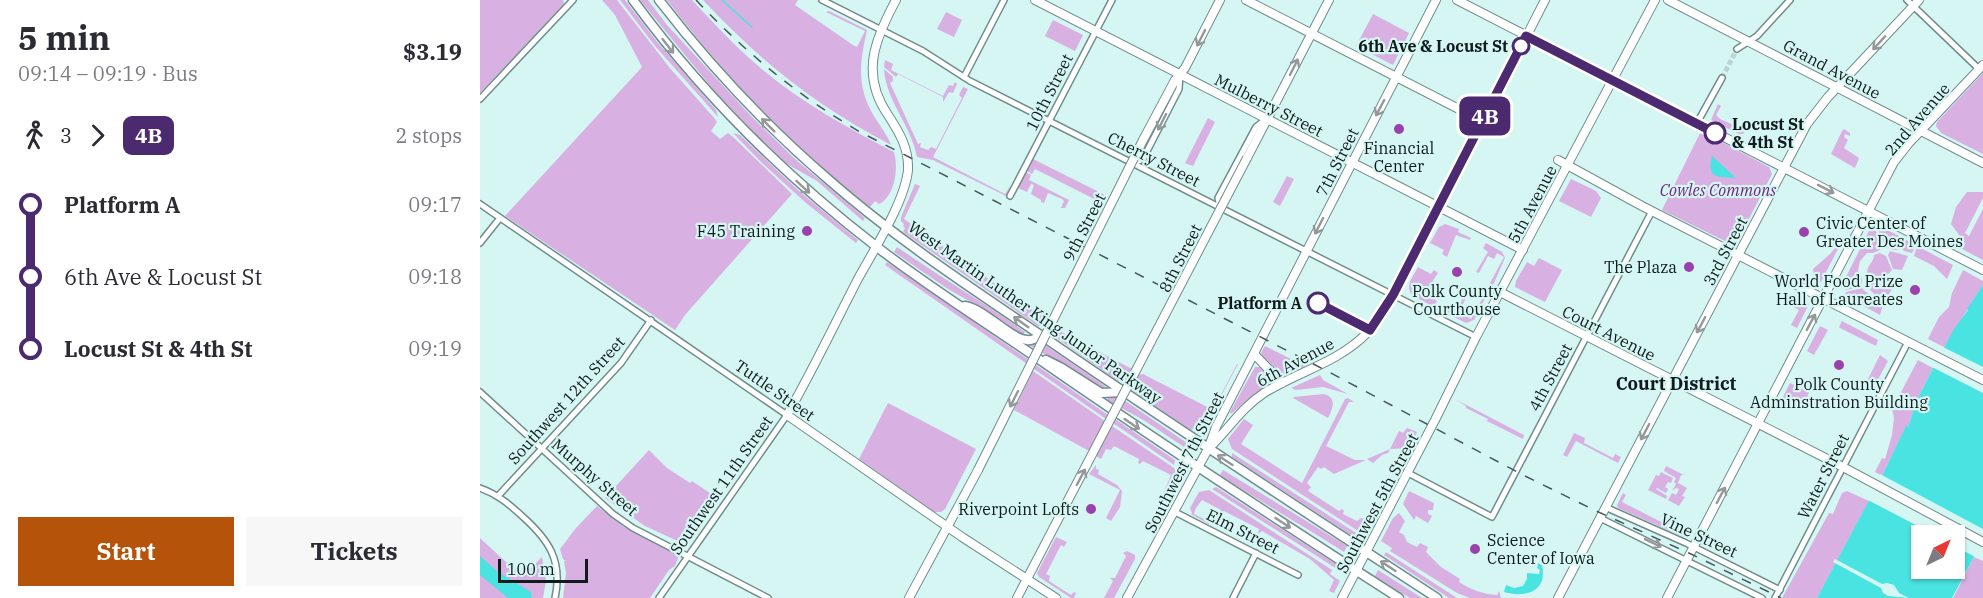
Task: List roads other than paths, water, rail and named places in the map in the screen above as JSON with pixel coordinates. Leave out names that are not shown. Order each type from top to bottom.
[{"type":"main road","points":[[633,0],[703,88],[757,144],[875,246],[1198,468],[1399,598]]},
{"type":"main road","name":"West Martin Luther King Junior Parkway","points":[[659,0],[716,69],[768,124],[829,181],[886,227],[1040,336],[1437,598]]},
{"type":"main road","name":"Southwest 11th Street","points":[[787,415],[886,227],[904,187],[908,168],[904,143],[880,102],[873,81],[872,60],[881,29],[896,0]]},
{"type":"main road","name":"Mulberry Street","points":[[1035,0],[1523,250]]},
{"type":"main road","name":"9th Street","points":[[909,598],[1025,379],[1143,140],[1175,80],[1185,68],[1220,0]]},
{"type":"main road","points":[[1246,0],[1492,126]]},
{"type":"main road","name":"8th Street","points":[[1017,598],[1329,0]]},
{"type":"main road","name":"7th Street","points":[[1263,338],[1436,0]]},
{"type":"main road","points":[[1457,0],[1980,269]]},
{"type":"main road","points":[[1497,94],[1545,0]]},
{"type":"main road","name":"5th Avenue","points":[[1435,420],[1654,0]]},
{"type":"main road","name":"Grand Avenue","points":[[1668,0],[1983,163]]},
{"type":"main road","name":"3rd Street","points":[[1559,598],[1809,120],[1913,2]]},
{"type":"main road","name":"2nd Avenue","points":[[1667,598],[1894,162],[1981,67]]},
{"type":"main road","name":"6th Avenue","points":[[1208,449],[1245,407],[1267,391],[1351,348],[1370,330],[1393,295],[1491,105]]},
{"type":"main road","points":[[1558,160],[1652,211],[1983,380]]},
{"type":"main road","name":"Court Avenue","points":[[1500,292],[1983,542]]},
{"type":"main road","points":[[959,304],[977,309],[1021,339],[1032,340],[1040,336]]},
{"type":"main road","name":"Southwest 7th Street","points":[[1127,598],[1176,512],[1208,449],[1216,427],[1263,338]]},
{"type":"main road","points":[[1254,354],[1282,383]]},
{"type":"main road","points":[[1040,360],[1053,363],[1101,393],[1124,392]]},
{"type":"main road","name":"Tuttle Street","points":[[787,415],[947,527],[1056,598]]},
{"type":"main road","name":"Southwest 5th Street","points":[[1342,598],[1435,420]]},
{"type":"street","points":[[480,99],[573,0]]},
{"type":"street","name":"Cherry Street","points":[[822,0],[923,51],[964,77],[1476,338]]},
{"type":"street","points":[[964,77],[1004,0]]},
{"type":"street","name":"10th Street","points":[[1010,196],[1112,0]]},
{"type":"street","points":[[1737,49],[1765,28],[1790,0]]},
{"type":"street","points":[[1913,2],[1981,67]]},
{"type":"street","points":[[1040,336],[1053,323],[1133,163],[1141,160],[1148,149],[1179,89],[1180,74]]},
{"type":"street","points":[[1697,123],[1722,78]]},
{"type":"street","points":[[1220,208],[1218,198],[1256,127],[1267,119]]},
{"type":"street","name":"Tuttle Street","points":[[480,204],[787,415]]},
{"type":"street","name":"4th Street","points":[[1408,472],[1492,517],[1652,211]]},
{"type":"street","points":[[480,243],[500,218]]},
{"type":"street","name":"Southwest 12th Street","points":[[498,496],[626,356],[651,320]]},
{"type":"street","name":"Water Street","points":[[1775,598],[1908,342]]},
{"type":"street","name":"Murphy Street","points":[[480,392],[613,514],[633,528],[768,598]]},
{"type":"street","name":"Southwest 11th Street","points":[[659,598],[787,415]]},
{"type":"street","points":[[480,488],[498,496],[526,519],[548,542],[556,565],[555,598]]},
{"type":"street","name":"Vine Street","points":[[1605,507],[1694,547],[1780,590]]},
{"type":"street","name":"Elm Street","points":[[1176,512],[1298,575]]},
{"type":"street","name":"Vine Street","points":[[1600,518],[1762,598]]},
{"type":"street","points":[[1233,598],[1256,553]]},
{"type":"water","points":[[1712,156],[1736,178],[1719,177],[1712,173]]},
{"type":"water","points":[[1983,285],[1983,540],[1965,574],[1965,525],[1911,525],[1911,579],[1962,579],[1952,598],[1817,598],[1906,426],[1908,427],[1917,400],[1933,368],[1954,329]]},
{"type":"water","points":[[480,556],[498,572],[531,592],[532,598],[508,598],[480,575]]},
{"type":"water","points":[[1538,563],[1542,565],[1543,574],[1538,587],[1527,593],[1504,592],[1506,585],[1514,588],[1523,586],[1527,573],[1539,574]]},
{"type":"waterway","points":[[722,0],[752,27]]},
{"type":"tunnel","points":[[1722,78],[1737,49]]},
{"type":"railway","points":[[696,0],[734,38],[773,72],[860,132],[1327,371],[1523,475],[1781,598]]},
{"type":"place","name":"6th Ave & Locust St","points":[[1521,46]]},
{"type":"place","name":"Financial Center","points":[[1399,129]]},
{"type":"place","name":"Locust St & 4th St","points":[[1715,133]]},
{"type":"place","name":"F45 Training","points":[[807,231]]},
{"type":"place","name":"Civic Center of Greater Des Moines","points":[[1804,232]]},
{"type":"place","name":"The Plaza","points":[[1689,267]]},
{"type":"place","name":"Polk County Courthouse","points":[[1457,272]]},
{"type":"place","name":"World Food Prize Hall of Laureates","points":[[1915,290]]},
{"type":"place","name":"Platform A","points":[[1318,303]]},
{"type":"place","name":"Polk County Adminstration Building","points":[[1839,365]]},
{"type":"place","name":"Riverpoint Lofts","points":[[1091,509]]},
{"type":"place","name":"Science Center of Iowa","points":[[1475,549]]},
{"type":"district","name":"Court District","points":[[1676,383]]},
{"type":"park label","name":"Cowles Commons","points":[[1718,190]]}]
